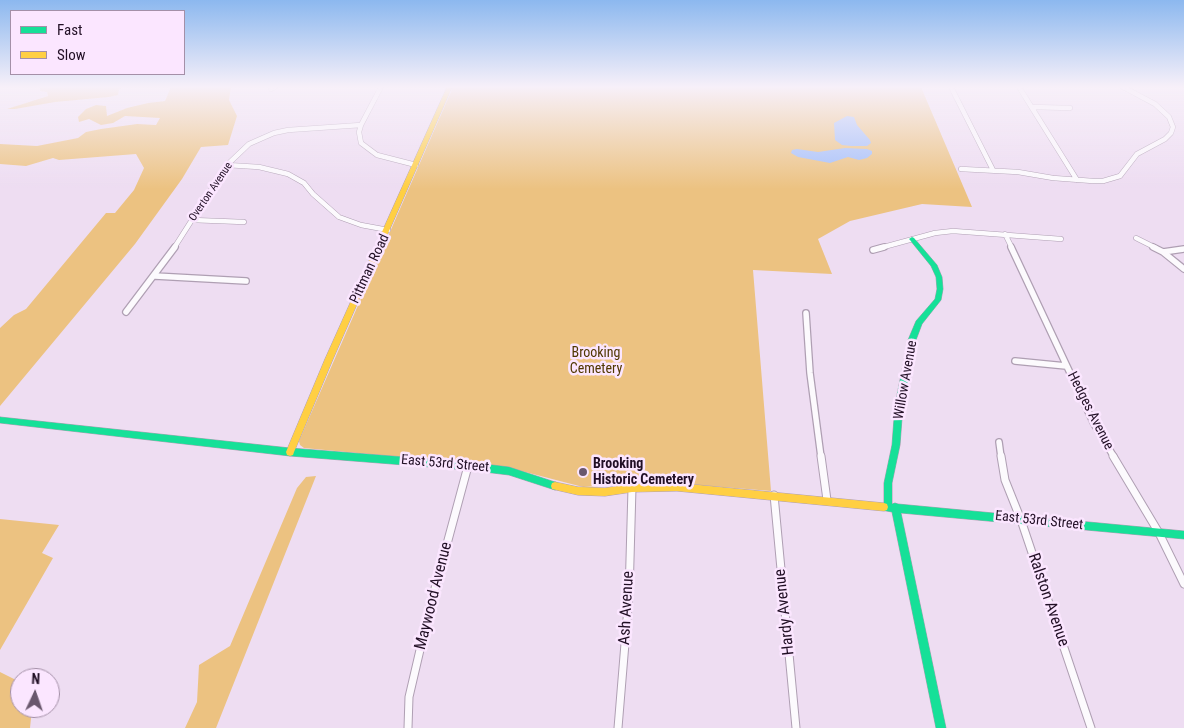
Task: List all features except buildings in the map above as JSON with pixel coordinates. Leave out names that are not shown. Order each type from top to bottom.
[{"type":"street","points":[[363,121],[360,139],[368,150],[388,159],[416,165]]},
{"type":"street","name":"Pittman Road","points":[[290,452],[329,359],[435,121]]},
{"type":"street","points":[[968,121],[993,170]]},
{"type":"street","points":[[1041,121],[1076,180]]},
{"type":"street","points":[[961,168],[1103,181],[1120,176],[1137,154],[1165,139],[1171,133],[1173,127],[1172,121]]},
{"type":"street","name":"Overton Avenue","points":[[126,312],[155,276],[227,165],[250,144],[274,133],[305,128],[361,125]]},
{"type":"street","points":[[227,165],[259,166],[288,174],[304,183],[313,194],[339,217],[360,225],[388,230]]},
{"type":"street","points":[[192,220],[244,222]]},
{"type":"street","points":[[873,250],[912,239],[953,231],[1061,239]]},
{"type":"street","name":"Hedges Avenue","points":[[1005,234],[1094,424],[1159,533],[1184,584]]},
{"type":"street","points":[[1136,238],[1163,252],[1184,269]]},
{"type":"street","name":"Willow Avenue","points":[[912,239],[934,265],[939,277],[940,289],[938,300],[919,324],[912,340],[898,405],[896,445],[888,483],[891,506],[942,728]]},
{"type":"street","points":[[1163,252],[1184,249]]},
{"type":"street","points":[[155,276],[246,281]]},
{"type":"street","points":[[806,313],[810,373],[828,500]]},
{"type":"street","points":[[1016,361],[1066,366]]},
{"type":"street","name":"East 53rd Street","points":[[0,420],[290,452],[509,471],[555,486],[578,491],[605,492],[632,488],[677,486],[1184,535]]},
{"type":"street","name":"Ralston Avenue","points":[[1000,442],[1005,480],[1021,520],[1091,728]]},
{"type":"street","name":"Maywood Avenue","points":[[408,728],[410,697],[430,607],[468,466]]},
{"type":"street","name":"Ash Avenue","points":[[618,728],[628,594],[632,488]]},
{"type":"street","name":"Hardy Avenue","points":[[774,495],[796,728]]},
{"type":"green space","points":[[93,121],[116,121],[113,123],[101,125]]},
{"type":"green space","points":[[158,121],[235,121],[228,145],[201,147],[182,179],[135,244],[0,406],[0,328],[14,315],[26,309],[106,213],[115,213],[134,190],[144,168],[136,154],[59,160],[53,158],[26,166],[0,164],[0,144],[37,146],[78,138],[86,132],[101,129],[137,124],[156,125]]},
{"type":"green space","name":"Brooking Cemetery","points":[[438,121],[935,121],[972,207],[922,204],[850,221],[818,239],[832,274],[753,270],[771,491],[662,482],[583,487],[506,467],[304,448],[300,445],[299,441]]},
{"type":"green space","points":[[316,476],[216,728],[185,728],[197,702],[199,665],[230,646],[297,488],[306,477]]},
{"type":"green space","points":[[0,519],[59,525],[42,553],[53,558],[0,650]]},
{"type":"green space","points":[[0,672],[10,677],[10,718],[31,718],[30,728],[0,728]]},
{"type":"water","points":[[838,121],[855,121],[871,143],[867,146],[842,145],[835,140],[834,123]]},
{"type":"water","points":[[845,148],[867,149],[872,151],[872,154],[867,158],[859,160],[848,157],[830,163],[798,157],[791,153],[792,150],[797,149],[818,152]]},
{"type":"traffic: fast","points":[[888,506],[888,483],[896,445],[899,405],[912,340],[919,323],[938,300],[940,289],[939,277],[934,265],[912,239]]},
{"type":"traffic: fast","points":[[0,420],[290,452],[468,466],[509,471],[555,486]]},
{"type":"traffic: fast","points":[[884,507],[1184,535]]},
{"type":"traffic: fast","points":[[895,507],[941,728]]},
{"type":"traffic: slow","points":[[290,452],[329,359],[435,121]]},
{"type":"traffic: slow","points":[[555,486],[578,491],[605,492],[632,488],[677,487],[884,507]]},
{"type":"place","name":"Brooking Historic Cemetery","points":[[583,472]]}]
